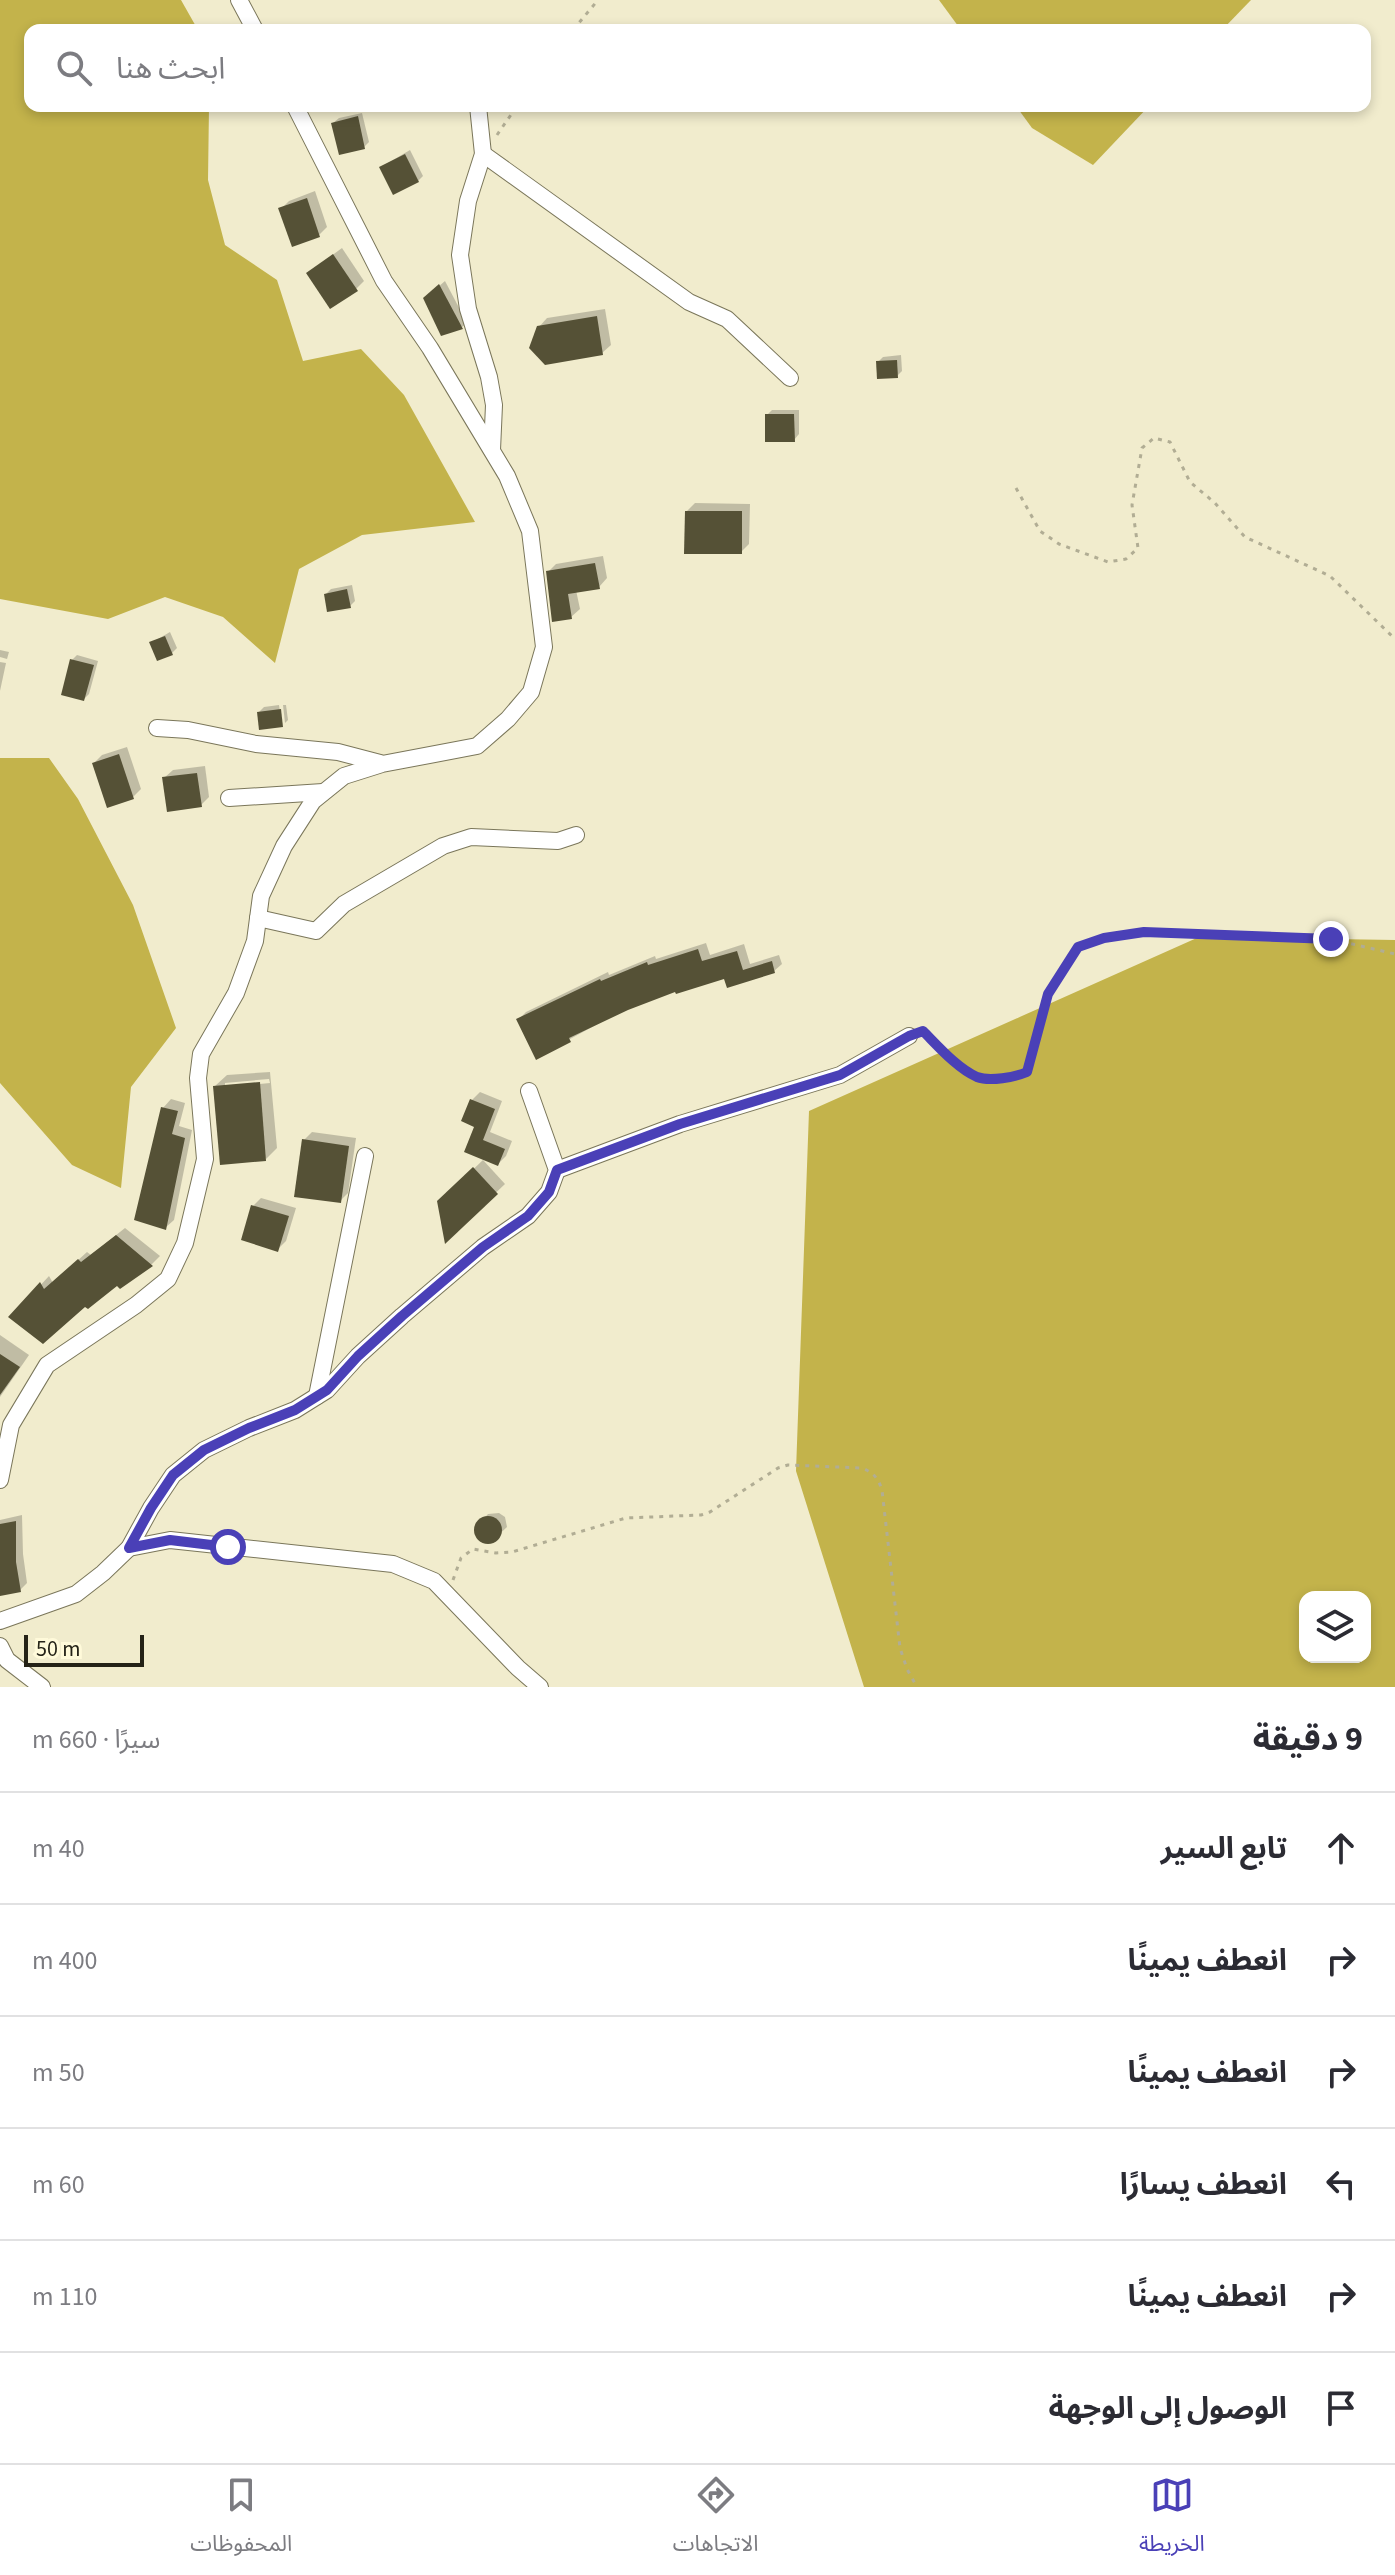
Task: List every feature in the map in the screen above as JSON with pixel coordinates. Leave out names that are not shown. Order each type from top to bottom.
[{"type":"street","points":[[239,0],[252,24]]},
{"type":"street","points":[[1,1477],[11,1425],[47,1365],[136,1305],[168,1279],[185,1243],[205,1159],[198,1078],[201,1054],[236,993],[255,941],[261,896],[284,846],[313,801],[344,776],[382,764],[477,746],[508,719],[531,692],[544,647],[530,531],[492,450],[384,281],[298,112]]},
{"type":"street","points":[[479,112],[483,154],[468,201],[460,255],[468,309],[489,377],[494,405],[492,450]]},
{"type":"street","points":[[483,154],[689,302],[727,319],[790,378]]},
{"type":"street","points":[[157,728],[188,730],[256,744],[338,752],[382,764]]},
{"type":"street","points":[[229,798],[323,792]]},
{"type":"street","points":[[258,918],[316,931],[344,904],[443,846],[471,837],[558,841],[576,835]]},
{"type":"street","points":[[557,1170],[680,1124],[840,1075],[909,1036]]},
{"type":"street","points":[[0,1621],[76,1594],[129,1548],[173,1475],[204,1450],[295,1410],[327,1390],[358,1356],[402,1316],[483,1247],[528,1216],[549,1192],[557,1170],[529,1091]]},
{"type":"street","points":[[317,1396],[365,1156]]},
{"type":"street","points":[[129,1548],[170,1540],[393,1564],[434,1581],[540,1687]]},
{"type":"street","points":[[0,1646],[7,1660],[42,1687]]},
{"type":"path","points":[[578,24],[598,0]]},
{"type":"path","points":[[483,154],[513,112]]},
{"type":"path","points":[[1016,488],[1040,531],[1059,544],[1108,562],[1126,559],[1138,548],[1132,505],[1142,448],[1154,438],[1170,442],[1190,482],[1215,503],[1245,537],[1330,576],[1395,639]]},
{"type":"path","points":[[909,1036],[923,1031],[978,1078],[1015,1077],[1027,1072],[1048,994],[1078,947],[1104,938],[1144,932],[1331,939],[1395,954]]},
{"type":"path","points":[[448,1595],[461,1558],[473,1549],[512,1552],[626,1518],[701,1515],[788,1465],[862,1468],[879,1479],[882,1490],[900,1648],[917,1687]]},
{"type":"shaded area","points":[[0,0],[181,0],[195,24],[24,24],[24,112],[209,112],[208,180],[225,245],[277,280],[303,361],[361,349],[404,395],[475,522],[362,535],[299,569],[275,663],[223,617],[165,597],[108,619],[0,599]]},
{"type":"shaded area","points":[[939,0],[1251,0],[1228,24],[957,24]]},
{"type":"shaded area","points":[[1020,112],[1143,112],[1093,165],[1032,128]]},
{"type":"shaded area","points":[[0,758],[49,758],[78,799],[133,905],[176,1028],[131,1087],[121,1188],[72,1165],[0,1083]]},
{"type":"shaded area","points":[[1199,937],[1395,940],[1395,1687],[864,1687],[796,1471],[809,1111]]},
{"type":"building","points":[[358,116],[365,149],[339,155],[331,123]]},
{"type":"building","points":[[405,154],[419,182],[393,195],[379,167]]},
{"type":"building","points":[[307,198],[320,237],[292,247],[278,208]]},
{"type":"building","points":[[333,254],[358,291],[330,309],[306,273]]},
{"type":"building","points":[[439,284],[463,329],[441,336],[423,298]]},
{"type":"building","points":[[597,316],[603,355],[545,365],[529,348],[537,326]]},
{"type":"building","points":[[897,360],[898,378],[877,379],[876,361]]},
{"type":"building","points":[[765,414],[794,414],[795,442],[765,442]]},
{"type":"building","points":[[685,511],[742,511],[742,554],[684,554]]},
{"type":"building","points":[[595,563],[600,589],[568,594],[572,619],[552,622],[546,571]]},
{"type":"building","points":[[347,589],[351,608],[327,612],[324,594]]},
{"type":"building","points":[[165,636],[173,655],[157,661],[149,642]]},
{"type":"building","points":[[70,659],[94,665],[84,701],[61,695]]},
{"type":"building","points":[[281,709],[283,727],[259,730],[257,712]]},
{"type":"building","points":[[119,754],[134,799],[107,808],[92,763]]},
{"type":"building","points":[[197,773],[202,807],[167,812],[162,777]]},
{"type":"building","points":[[698,949],[702,961],[737,951],[743,970],[772,961],[775,973],[727,988],[724,979],[675,992],[569,1038],[571,1042],[536,1060],[516,1019],[600,979],[647,962],[648,965]]},
{"type":"building","points":[[260,1082],[266,1161],[220,1165],[213,1086]]},
{"type":"building","points":[[470,1099],[495,1109],[483,1140],[505,1149],[498,1166],[464,1152],[474,1127],[461,1121]]},
{"type":"building","points":[[161,1107],[178,1111],[172,1134],[185,1138],[166,1230],[134,1220]]},
{"type":"building","points":[[302,1139],[349,1146],[341,1203],[294,1197]]},
{"type":"building","points":[[473,1167],[498,1194],[445,1244],[437,1201]]},
{"type":"building","points":[[251,1205],[289,1216],[278,1252],[241,1240]]},
{"type":"building","points":[[116,1235],[153,1266],[120,1289],[117,1286],[88,1309],[85,1307],[43,1344],[8,1317],[40,1282],[44,1289],[78,1259],[81,1262]]},
{"type":"building","points":[[0,1354],[20,1367],[0,1395]]},
{"type":"building","points":[[488,1516],[498,1520],[502,1530],[498,1540],[488,1544],[478,1540],[474,1530],[478,1520]]},
{"type":"building","points":[[16,1521],[16,1562],[21,1592],[0,1596],[0,1524]]},
{"type":"route","points":[[228,1547],[170,1540],[129,1548],[173,1475],[204,1450],[295,1410],[327,1390],[358,1356],[402,1316],[483,1247],[528,1216],[549,1192],[557,1170],[680,1124],[840,1075],[923,1031],[978,1078],[1015,1077],[1027,1072],[1048,994],[1078,947],[1104,938],[1144,932],[1331,939]]}]
